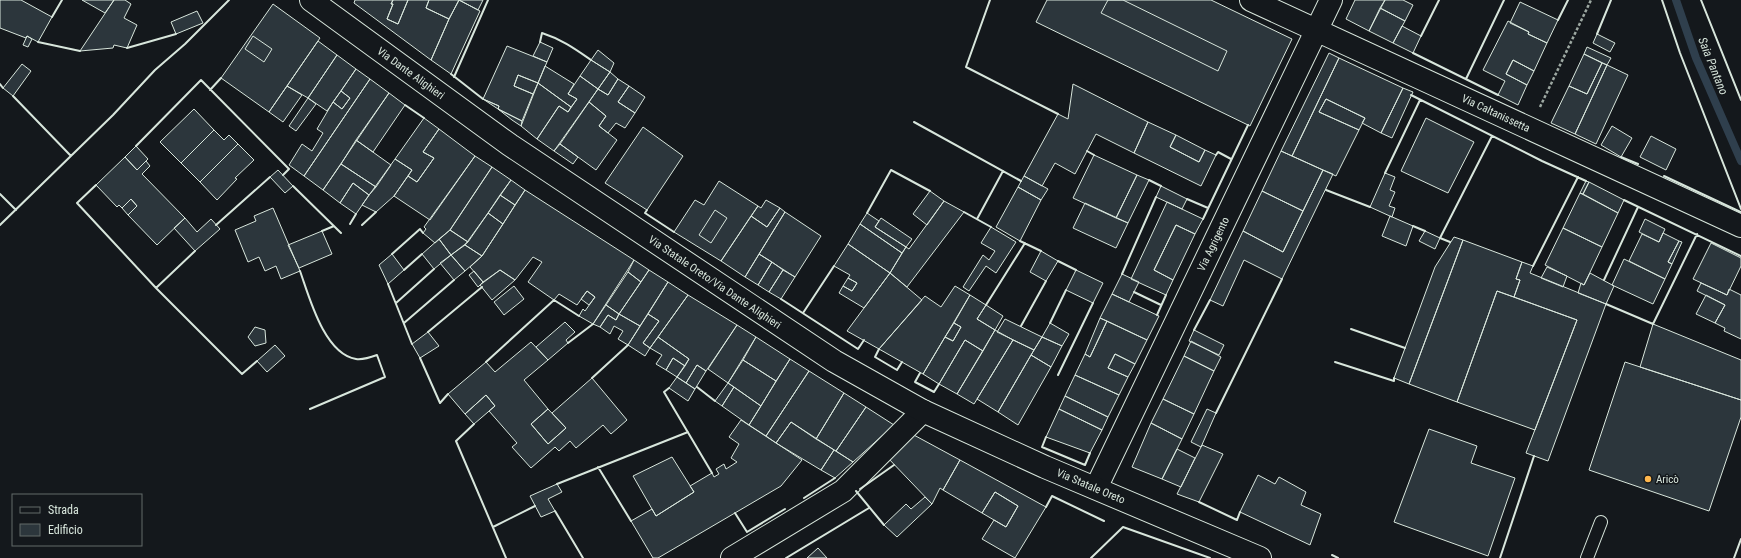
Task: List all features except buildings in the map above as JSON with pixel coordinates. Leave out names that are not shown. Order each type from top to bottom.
[{"type":"street","name":"Via Dante Alighieri","points":[[311,0],[510,145]]},
{"type":"street","name":"Via Caltanissetta","points":[[1251,0],[1741,226]]},
{"type":"street","name":"Via Agrigento","points":[[1096,488],[1330,0]]},
{"type":"street","name":"Via Statale Oreto/Via Dante Alighieri","points":[[510,145],[834,361],[923,412]]},
{"type":"street","name":"Via Statale Oreto","points":[[923,412],[1045,467],[1260,558]]},
{"type":"street","points":[[732,558],[843,490],[923,412]]},
{"type":"lane","points":[[1587,558],[1601,522]]},
{"type":"path","points":[[1530,129],[1591,0]]},
{"type":"waterway","name":"Saia Pantano","points":[[1676,0],[1696,58],[1741,161]]},
{"type":"wall","points":[[52,17],[62,0]]},
{"type":"wall","points":[[0,225],[113,115],[155,70],[185,44],[229,0]]},
{"type":"wall","points":[[454,77],[488,0]]},
{"type":"wall","points":[[990,0],[966,67],[1058,114]]},
{"type":"wall","points":[[1421,36],[1439,0]]},
{"type":"wall","points":[[1466,79],[1504,0]]},
{"type":"wall","points":[[1558,20],[1568,0]]},
{"type":"wall","points":[[1597,34],[1611,0]]},
{"type":"wall","points":[[1662,0],[1680,53],[1741,209]]},
{"type":"wall","points":[[1701,0],[1741,100]]},
{"type":"wall","points":[[540,42],[542,33],[549,35],[562,41],[591,60]]},
{"type":"wall","points":[[127,48],[176,34]]},
{"type":"wall","points":[[38,42],[80,51]]},
{"type":"wall","points":[[1413,53],[1498,95]]},
{"type":"wall","points":[[451,74],[483,99]]},
{"type":"wall","points":[[210,90],[221,78]]},
{"type":"wall","points":[[136,146],[201,80],[289,169],[283,175]]},
{"type":"wall","points":[[0,84],[3,88]]},
{"type":"wall","points":[[1411,95],[1542,161],[1586,181]]},
{"type":"wall","points":[[13,96],[71,156]]},
{"type":"wall","points":[[1385,173],[1420,100]]},
{"type":"wall","points":[[405,105],[424,118]]},
{"type":"wall","points":[[914,122],[1021,181]]},
{"type":"wall","points":[[1203,219],[1248,125]]},
{"type":"wall","points":[[1450,242],[1440,238],[1492,136]]},
{"type":"wall","points":[[1087,151],[1094,155]]},
{"type":"wall","points":[[1216,155],[1218,152],[1231,159]]},
{"type":"wall","points":[[1621,157],[1638,164]]},
{"type":"wall","points":[[867,213],[891,170],[930,191]]},
{"type":"wall","points":[[977,219],[1003,171]]},
{"type":"wall","points":[[1664,176],[1741,212]]},
{"type":"wall","points":[[216,225],[270,177]]},
{"type":"wall","points":[[1533,266],[1578,177]]},
{"type":"wall","points":[[1149,180],[1161,186]]},
{"type":"wall","points":[[96,185],[77,203],[156,288],[242,374],[257,361]]},
{"type":"wall","points":[[293,186],[341,233]]},
{"type":"wall","points":[[1326,190],[1370,207]]},
{"type":"wall","points":[[0,194],[16,210]]},
{"type":"wall","points":[[1122,274],[1156,197]]},
{"type":"wall","points":[[1187,199],[1208,208]]},
{"type":"wall","points":[[1624,200],[1741,256]]},
{"type":"wall","points":[[1604,280],[1638,207]]},
{"type":"wall","points":[[647,210],[645,213],[674,232]]},
{"type":"wall","points":[[362,225],[376,212]]},
{"type":"wall","points":[[964,212],[991,227]]},
{"type":"wall","points":[[350,224],[356,214]]},
{"type":"wall","points":[[322,231],[334,226]]},
{"type":"wall","points":[[1413,226],[1425,231]]},
{"type":"wall","points":[[392,254],[420,229],[423,233]]},
{"type":"wall","points":[[1606,304],[1653,324],[1697,234]]},
{"type":"wall","points":[[1020,241],[1041,251]]},
{"type":"wall","points":[[986,305],[1025,243]]},
{"type":"wall","points":[[156,288],[195,251]]},
{"type":"wall","points":[[404,270],[422,254]]},
{"type":"wall","points":[[1058,261],[1076,270]]},
{"type":"wall","points":[[803,313],[834,266]]},
{"type":"wall","points":[[396,303],[434,269]]},
{"type":"wall","points":[[300,271],[313,309],[327,336],[335,347],[345,355],[356,359],[377,355],[385,377],[310,409]]},
{"type":"wall","points":[[1216,413],[1282,279]]},
{"type":"wall","points":[[404,323],[454,280]]},
{"type":"wall","points":[[1021,326],[1046,281]]},
{"type":"wall","points":[[388,284],[412,344]]},
{"type":"wall","points":[[428,332],[482,287]]},
{"type":"wall","points":[[1050,323],[1066,290]]},
{"type":"wall","points":[[1134,292],[1161,305]]},
{"type":"wall","points":[[1157,315],[1166,295]]},
{"type":"wall","points":[[781,299],[858,349],[864,340]]},
{"type":"wall","points":[[486,362],[554,300],[579,316]]},
{"type":"wall","points":[[1194,330],[1210,300]]},
{"type":"wall","points":[[1058,375],[1093,303]]},
{"type":"wall","points":[[568,343],[593,324]]},
{"type":"wall","points":[[1351,329],[1405,348]]},
{"type":"wall","points":[[592,378],[628,345]]},
{"type":"wall","points":[[879,349],[875,357],[897,370],[902,362]]},
{"type":"wall","points":[[420,358],[440,403],[448,394]]},
{"type":"wall","points":[[1335,362],[1394,381],[1394,378]]},
{"type":"wall","points":[[920,373],[915,382],[934,392],[939,384]]},
{"type":"wall","points":[[697,387],[715,401]]},
{"type":"wall","points":[[669,388],[664,392],[712,473]]},
{"type":"wall","points":[[474,424],[456,441],[506,558]]},
{"type":"wall","points":[[557,484],[688,432]]},
{"type":"wall","points":[[1046,437],[1042,447],[1085,465],[1090,453]]},
{"type":"wall","points":[[1500,558],[1534,456]]},
{"type":"wall","points":[[860,489],[894,465]]},
{"type":"wall","points":[[598,467],[631,521]]},
{"type":"wall","points":[[804,498],[835,478]]},
{"type":"wall","points":[[856,491],[884,525]]},
{"type":"wall","points":[[1046,507],[1052,496],[1104,521]]},
{"type":"wall","points":[[1199,502],[1237,520],[1240,512]]},
{"type":"wall","points":[[493,527],[535,506]]},
{"type":"wall","points":[[786,558],[869,508]]},
{"type":"wall","points":[[735,513],[747,532],[785,509]]},
{"type":"wall","points":[[555,511],[583,558]]},
{"type":"wall","points":[[1091,558],[1123,527],[1210,558]]},
{"type":"wall","points":[[1734,558],[1741,539]]},
{"type":"wall","points":[[1332,555],[1338,558]]},
{"type":"place","name":"Aricò","points":[[1648,479]]}]
